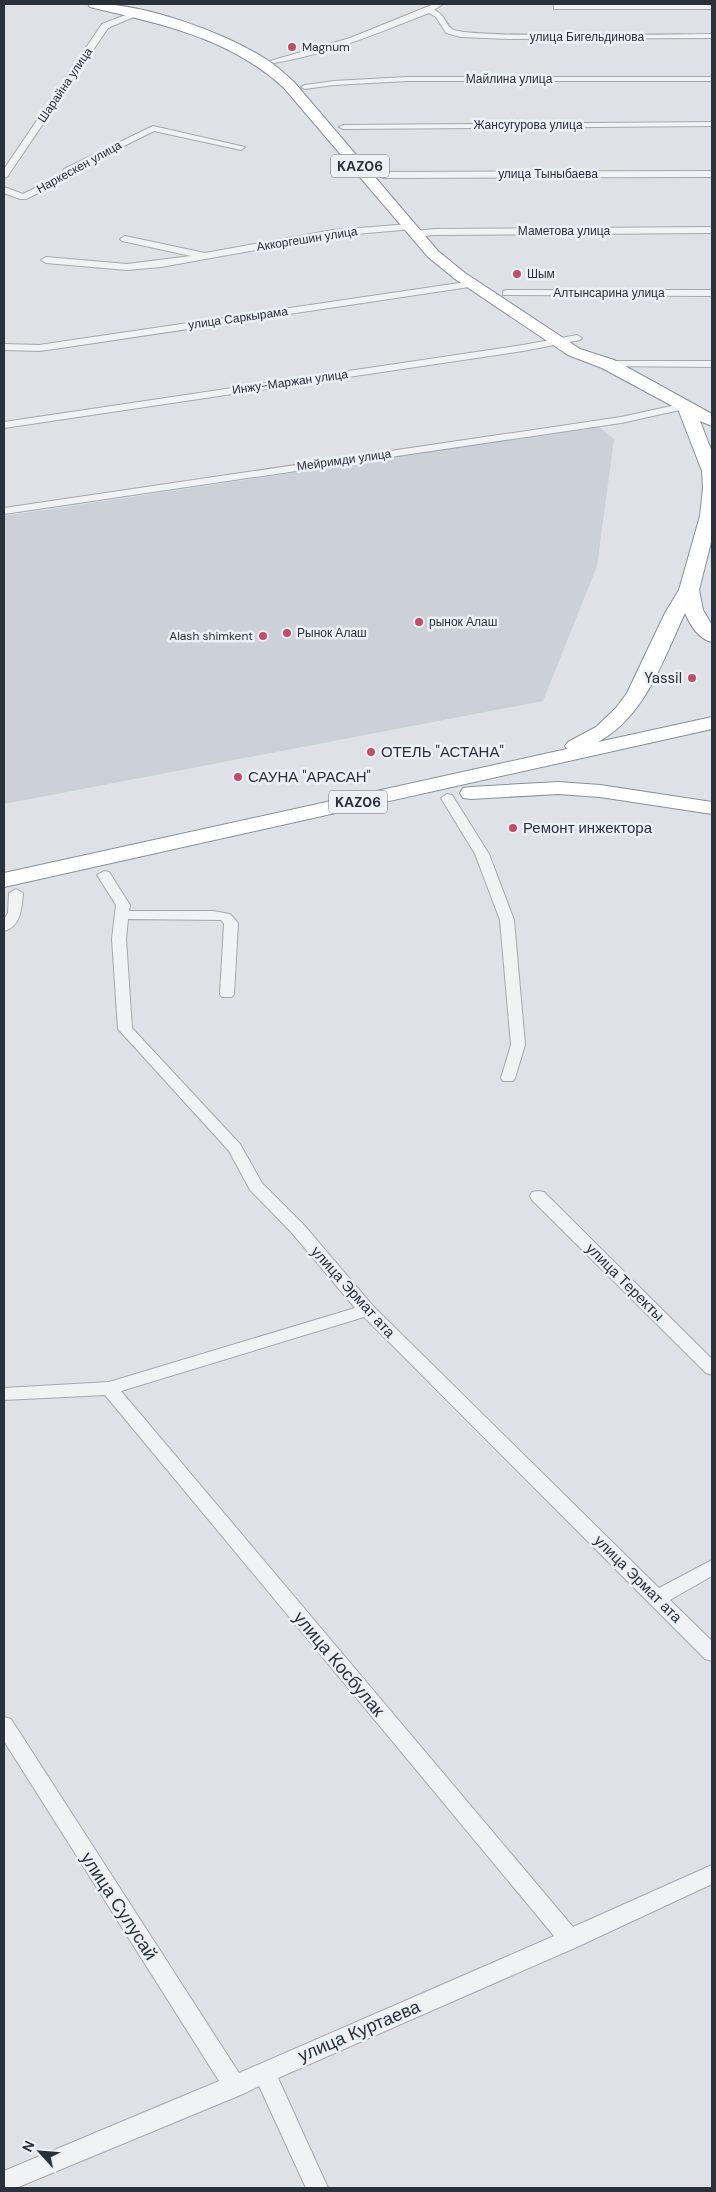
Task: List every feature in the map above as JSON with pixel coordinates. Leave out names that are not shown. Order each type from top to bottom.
[{"type":"highway","name":"KАZ06","points":[[94,4],[139,13],[176,24],[218,40],[263,63],[289,85],[433,254],[473,284],[574,352],[608,364],[684,406],[711,417]]},
{"type":"highway","name":"KАZ06","points":[[118,4],[192,23],[241,43],[274,61],[305,87],[355,141]]},
{"type":"highway","name":"KАZ06","points":[[367,156],[394,187]]},
{"type":"highway","points":[[422,218],[448,245]]},
{"type":"highway","name":"KАZ06","points":[[469,266],[489,282],[591,346],[608,364]]},
{"type":"highway","points":[[667,396],[711,417]]},
{"type":"highway","name":"KАZ06","points":[[482,774],[581,744],[603,730],[623,712],[637,694],[675,613],[689,590],[709,516],[712,488],[711,471],[684,406]]},
{"type":"highway","points":[[689,590],[691,608],[699,624],[712,636]]},
{"type":"highway","name":"KАZ06","points":[[8,889],[482,774],[712,723]]},
{"type":"highway","name":"KАZ06","points":[[8,889],[104,875],[712,740]]},
{"type":"highway","points":[[471,793],[558,788],[600,790],[712,808]]},
{"type":"street","points":[[274,61],[289,59],[351,40],[429,10],[439,4]]},
{"type":"street","points":[[557,7],[712,7]]},
{"type":"street","name":"улица Бигельдинова","points":[[429,10],[439,15],[449,31],[462,35],[509,37],[712,36]]},
{"type":"street","name":"Шарайна улица","points":[[4,175],[105,26],[139,13]]},
{"type":"street","name":"Майлина улица","points":[[305,87],[334,83],[407,79],[712,79]]},
{"type":"street","name":"Жансугурова улица","points":[[343,127],[712,124]]},
{"type":"street","name":"Наркескен улица","points":[[4,190],[23,197],[72,173],[67,171],[153,128],[241,147]]},
{"type":"street","name":"улица Тыныбаева","points":[[383,175],[712,174]]},
{"type":"street","name":"Маметова улица","points":[[413,230],[434,232],[712,230]]},
{"type":"street","name":"Аккоргешин улица","points":[[46,260],[127,267],[205,256],[333,233],[413,230]]},
{"type":"street","points":[[126,239],[205,256]]},
{"type":"street","name":"улица Саркырама","points":[[4,347],[39,348],[473,284]]},
{"type":"street","name":"Алтынсарина улица","points":[[506,293],[712,293]]},
{"type":"street","name":"Инжу-Маржан улица","points":[[4,425],[577,338]]},
{"type":"street","points":[[608,364],[712,364]]},
{"type":"street","name":"Мейримди улица","points":[[4,510],[620,420],[684,406]]},
{"type":"street","points":[[447,798],[482,854],[507,920],[518,1045],[508,1078]]},
{"type":"street","name":"улица Эрмат ата","points":[[104,875],[123,905],[119,939],[125,1029],[235,1148],[256,1186],[298,1229],[367,1310],[712,1653]]},
{"type":"street","points":[[4,926],[15,914],[8,889]]},
{"type":"street","points":[[122,915],[212,915],[225,917],[231,923],[228,994]]},
{"type":"street","name":"улица Теректы","points":[[538,1196],[712,1369]]},
{"type":"street","points":[[4,1394],[109,1388],[367,1310]]},
{"type":"street","name":"улица Косбулак","points":[[109,1388],[570,1940]]},
{"type":"street","points":[[658,1598],[712,1566]]},
{"type":"street","name":"улица Сулусай","points":[[4,1725],[235,2086]]},
{"type":"street","name":"улица Куртаева","points":[[4,2182],[235,2086],[570,1940],[712,1874]]},
{"type":"street","points":[[264,2072],[317,2188]]},
{"type":"shaded area","name":"Рынок Алаш","points":[[599,427],[614,439],[597,566],[543,701],[4,804],[4,516]]},
{"type":"place","name":"Magnum","points":[[292,47]]},
{"type":"place","name":"Шым","points":[[517,274]]},
{"type":"place","name":"рынок Алаш","points":[[419,622]]},
{"type":"place","name":"Рынок Алаш","points":[[287,633]]},
{"type":"place","name":"Alash shimkent","points":[[263,636]]},
{"type":"place","name":"Yassil","points":[[692,678]]},
{"type":"place","name":"ОТЕЛЬ \"АСТАНА\"","points":[[371,752]]},
{"type":"place","name":"САУНА \"АРАСАН\"","points":[[238,777]]},
{"type":"place","name":"Ремонт инжектора","points":[[513,828]]}]
